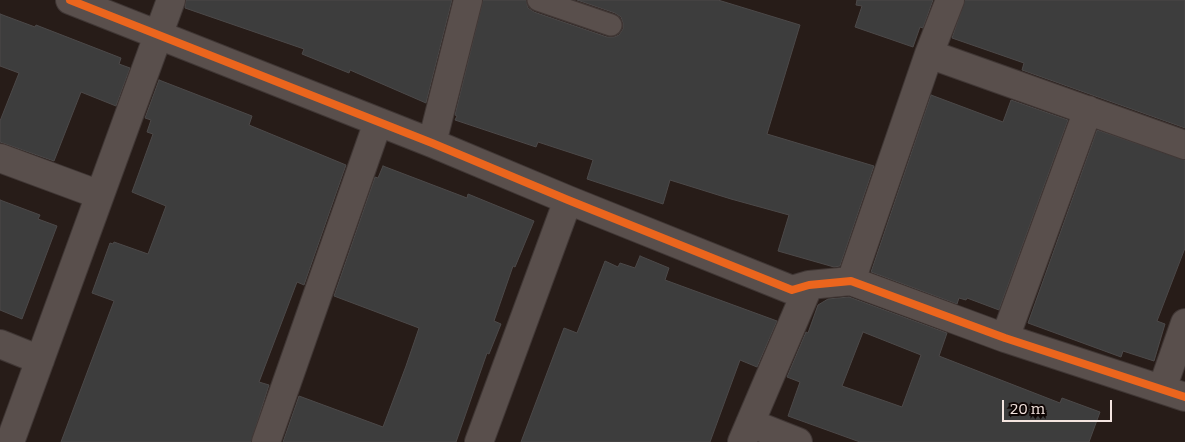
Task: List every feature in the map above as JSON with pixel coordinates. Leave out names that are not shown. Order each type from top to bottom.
[{"type":"street","points":[[70,0],[432,143],[792,290],[809,285],[851,281],[1005,338],[1173,393],[1185,323]]},
{"type":"street","points":[[10,442],[171,0]]},
{"type":"street","points":[[432,143],[468,0]]},
{"type":"street","points":[[851,281],[929,54],[950,0]]},
{"type":"street","points":[[929,54],[1185,145]]},
{"type":"street","points":[[1005,338],[1088,110]]},
{"type":"street","points":[[266,442],[378,122]]},
{"type":"street","points":[[0,158],[100,195]]},
{"type":"street","points":[[479,442],[568,200]]},
{"type":"street","points":[[798,442],[746,432],[809,285]]},
{"type":"street","points":[[0,344],[40,360]]},
{"type":"lane","points":[[538,0],[612,24]]},
{"type":"building","points":[[186,0],[452,0],[426,103],[350,70],[349,73],[302,54],[304,49],[185,8]]},
{"type":"building","points":[[483,0],[526,0],[528,8],[534,12],[607,37],[619,35],[623,29],[621,17],[615,13],[577,0],[718,0],[800,25],[767,134],[874,166],[840,266],[834,267],[778,251],[789,215],[670,180],[663,204],[587,179],[593,160],[538,142],[536,147],[455,120]]},
{"type":"building","points":[[857,0],[933,0],[923,28],[920,27],[913,47],[855,27],[862,6],[856,5]]},
{"type":"building","points":[[965,0],[1185,0],[1185,128],[1022,70],[1024,63],[952,38]]},
{"type":"building","points":[[0,14],[35,27],[36,25],[121,58],[119,64],[130,68],[116,106],[81,92],[54,161],[0,142],[0,121],[19,73],[0,66]]},
{"type":"building","points":[[159,80],[252,116],[249,125],[346,165],[304,285],[297,282],[259,382],[269,385],[251,442],[61,442],[114,301],[92,293],[110,243],[113,244],[114,242],[148,254],[166,206],[132,192],[153,134],[147,132],[151,120],[145,118]]},
{"type":"building","points":[[931,95],[1003,122],[1011,100],[1068,120],[999,310],[967,298],[966,300],[959,298],[957,304],[871,272]]},
{"type":"building","points":[[1097,130],[1185,160],[1185,248],[1157,321],[1165,324],[1154,361],[1123,351],[1121,357],[1028,323]]},
{"type":"building","points":[[383,166],[467,198],[468,194],[534,221],[515,267],[513,266],[494,321],[501,324],[489,354],[487,353],[456,442],[283,442],[299,396],[383,427],[406,366],[419,328],[334,296],[375,177],[378,178]]},
{"type":"building","points":[[0,200],[40,215],[38,219],[57,226],[22,319],[0,310]]},
{"type":"building","points":[[640,256],[669,268],[665,280],[777,321],[757,367],[740,360],[710,442],[521,442],[564,328],[577,333],[605,261],[618,267],[620,263],[635,268]]},
{"type":"building","points":[[849,297],[947,333],[939,356],[1060,403],[1062,398],[1100,412],[1089,442],[860,442],[788,416],[800,382],[787,377],[806,332],[808,333],[818,305],[828,299]],"holes":[[[863,332],[921,355],[902,407],[842,386]]]},
{"type":"cycle path","points":[[70,0],[432,143],[792,290],[809,285],[851,281],[1005,338],[1185,397]]}]
